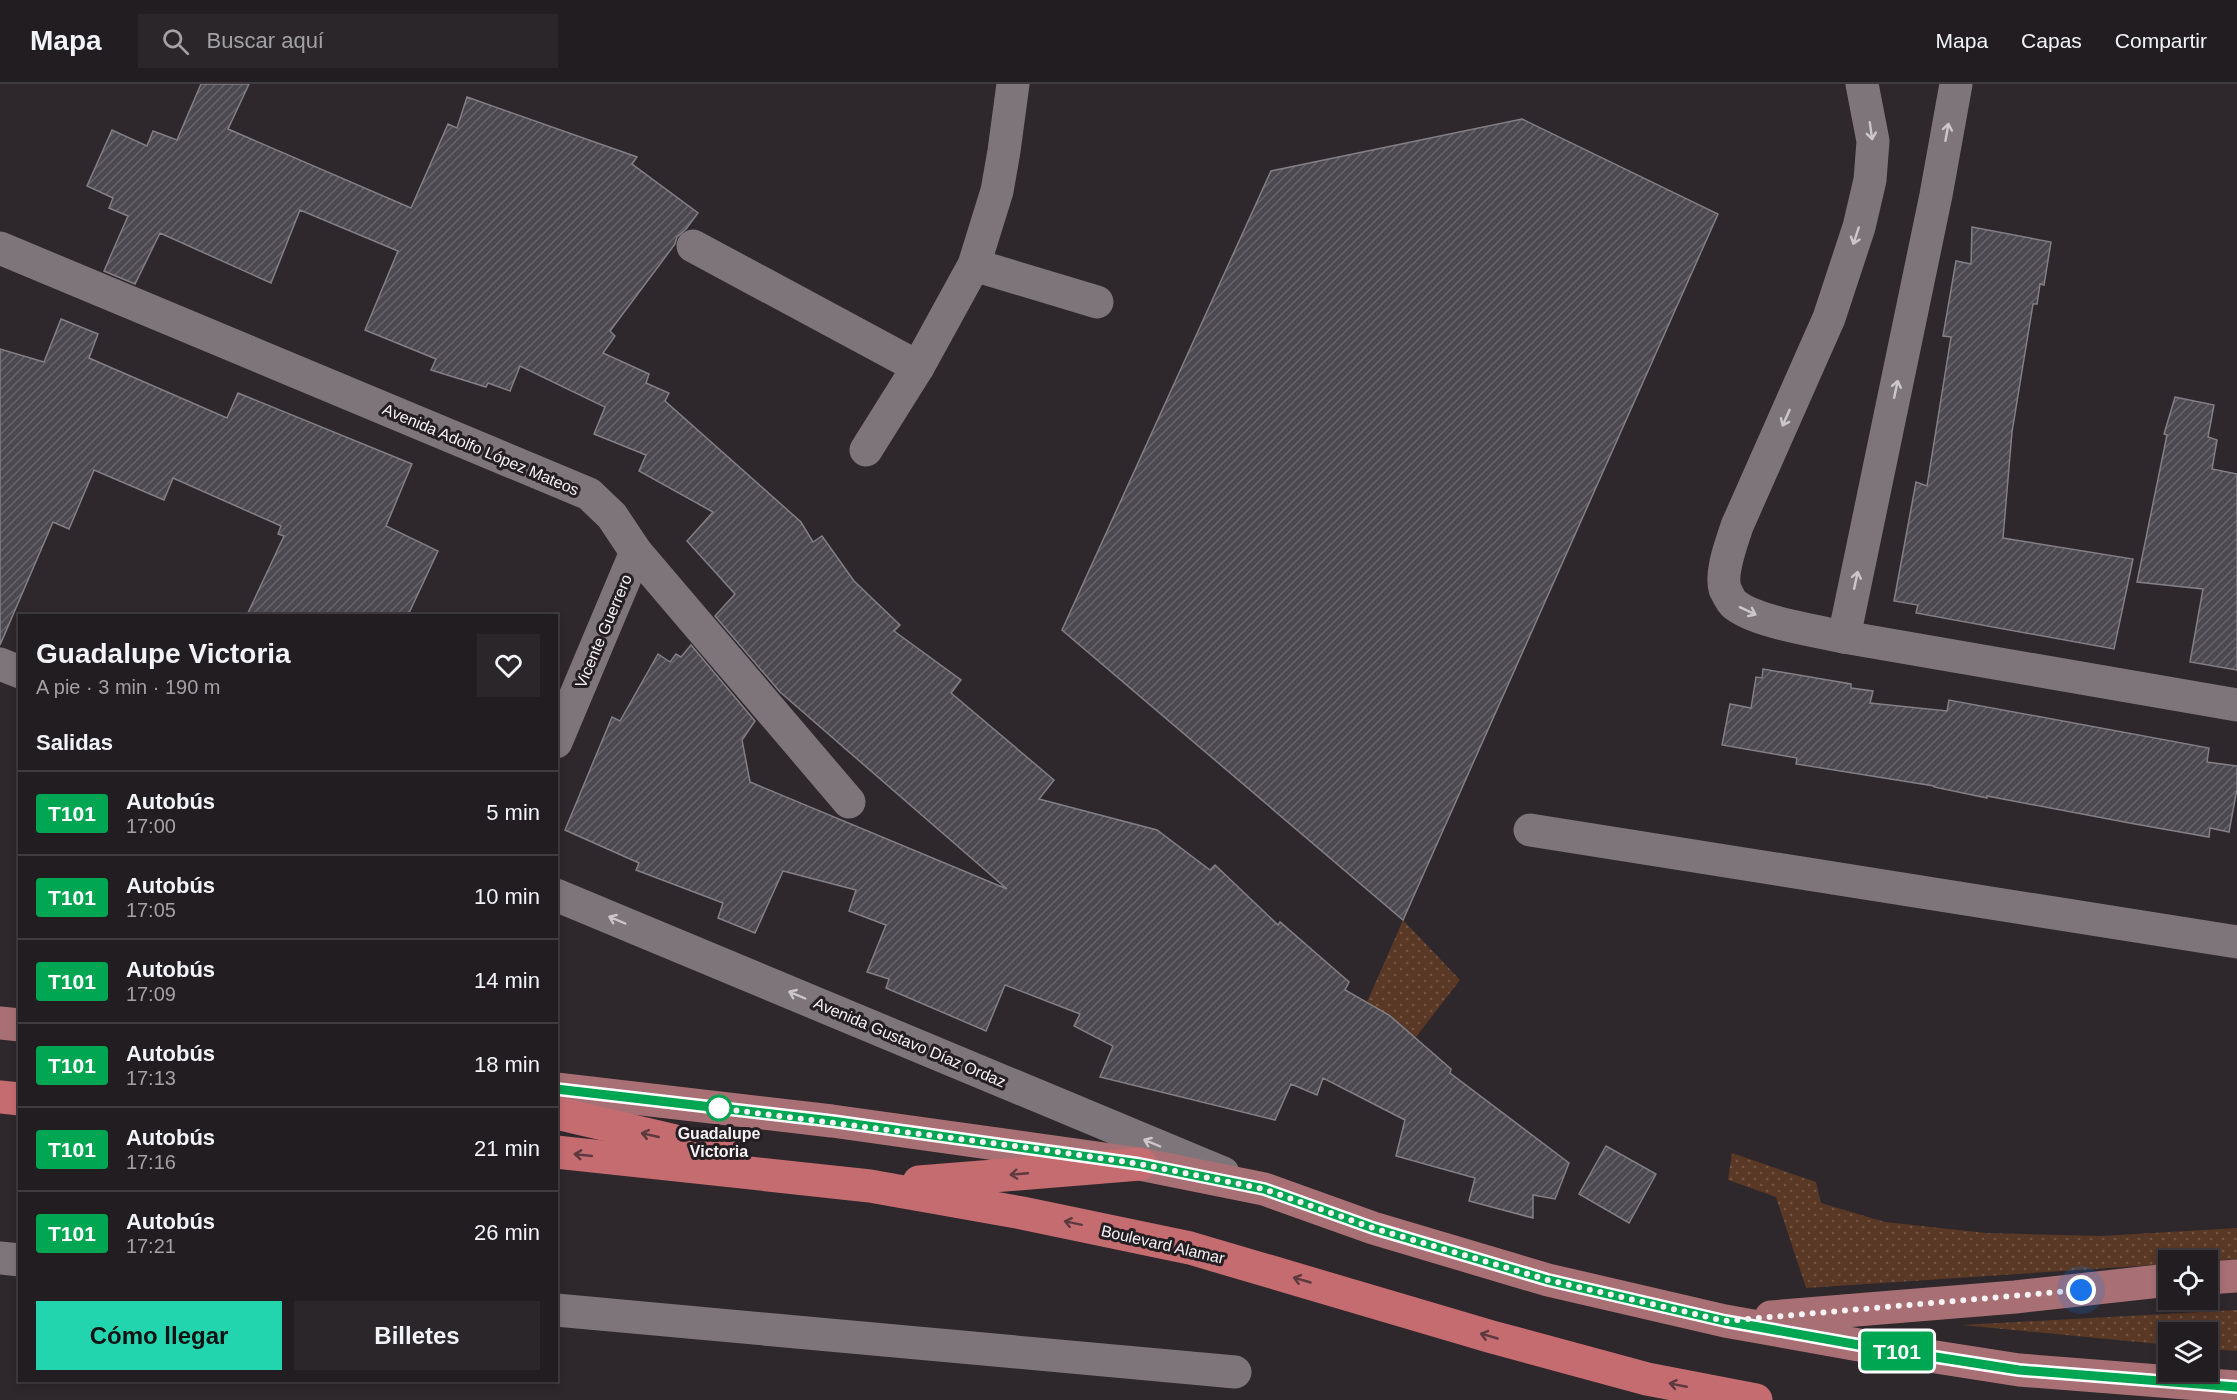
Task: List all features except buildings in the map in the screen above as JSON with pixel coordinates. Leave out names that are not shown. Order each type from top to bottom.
[{"type":"highway","points":[[0,1097],[18,1099]]},
{"type":"highway","points":[[558,1113],[870,1186],[1140,1164]]},
{"type":"highway","name":"Boulevard Alamar","points":[[558,1152],[870,1186],[1022,1213],[1190,1248],[1525,1346],[1647,1379],[1756,1400]]},
{"type":"main road","points":[[0,1023],[18,1025]]},
{"type":"main road","points":[[558,1089],[832,1121],[1140,1164],[1264,1189],[1373,1228],[1548,1280],[1725,1321],[2019,1370],[2237,1387]]},
{"type":"main road","points":[[2218,1277],[2237,1276]]},
{"type":"main road","points":[[1725,1321],[2015,1297],[2158,1281]]},
{"type":"street","points":[[866,450],[918,367],[974,264],[997,191],[1013,84]]},
{"type":"street","points":[[1862,84],[1873,141],[1870,180],[1859,227],[1829,318],[1737,526],[1727,561],[1725,587],[1733,604],[1784,625],[2237,705]]},
{"type":"street","points":[[1844,637],[1936,195],[1956,84]]},
{"type":"street","points":[[693,246],[918,367]]},
{"type":"street","name":"Avenida Adolfo López Mateos","points":[[0,248],[589,494],[612,516],[636,552],[849,802]]},
{"type":"street","points":[[974,264],[1097,302]]},
{"type":"street","name":"Vicente Guerrero","points":[[558,737],[636,552]]},
{"type":"street","points":[[0,664],[18,671]]},
{"type":"street","points":[[1530,830],[2237,942]]},
{"type":"street","name":"Avenida Gustavo Díaz Ordaz","points":[[558,896],[1264,1189]]},
{"type":"street","points":[[0,1012],[18,1024]]},
{"type":"street","points":[[0,1258],[18,1260]]},
{"type":"street","points":[[558,1310],[1235,1372]]},
{"type":"shaded area","points":[[1403,920],[1460,980],[1413,1041],[1364,1009]]},
{"type":"shaded area","points":[[1732,1153],[1816,1182],[1821,1203],[1885,1222],[1986,1233],[2102,1236],[2237,1228],[2237,1259],[2218,1260],[2218,1250],[2158,1250],[2158,1265],[1806,1288],[1776,1197],[1728,1180]]},
{"type":"shaded area","points":[[2237,1310],[2237,1351],[2218,1350],[2218,1322],[2158,1322],[2158,1344],[1961,1325]]},
{"type":"bus line","name":"T101","points":[[558,1089],[832,1121],[1140,1164],[1264,1189],[1373,1228],[1548,1280],[1725,1321],[2019,1370],[2237,1387]]},
{"type":"place","name":"Guadalupe Victoria","points":[[719,1108]]},
{"type":"route","points":[[719,1108],[717,1108],[832,1121],[1140,1164],[1264,1189],[1373,1228],[1548,1280],[1725,1321],[2081,1290]]}]
